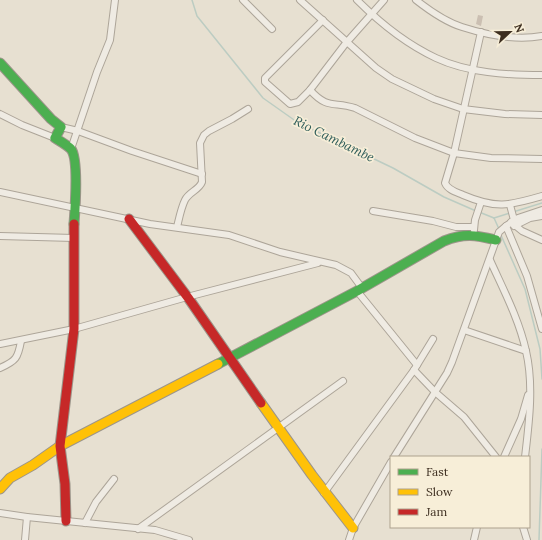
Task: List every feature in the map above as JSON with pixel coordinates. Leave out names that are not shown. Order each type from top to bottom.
[{"type":"street","points":[[71,149],[97,72],[110,40],[115,0]]},
{"type":"street","points":[[243,0],[272,29]]},
{"type":"street","points":[[300,0],[376,68],[392,79],[434,99],[463,109],[505,114],[542,115]]},
{"type":"street","points":[[357,0],[371,14],[402,38],[436,58],[473,69],[503,73],[542,75]]},
{"type":"street","points":[[323,20],[265,79],[266,83],[290,104],[298,102],[310,90],[346,42],[384,0]]},
{"type":"street","points":[[416,0],[429,10],[461,27],[518,38],[542,36]]},
{"type":"street","points":[[481,32],[454,153],[445,183],[451,190],[480,204],[510,207],[542,196]]},
{"type":"street","points":[[0,63],[51,119],[61,127],[78,130],[119,147],[202,174]]},
{"type":"street","points":[[310,90],[318,98],[325,102],[333,105],[355,108],[398,130],[454,153],[491,158],[542,159]]},
{"type":"street","points":[[176,227],[185,200],[189,194],[201,185],[202,174],[200,143],[204,135],[248,109]]},
{"type":"street","points":[[0,114],[22,125],[55,138],[71,149],[74,156],[76,182],[74,238],[74,329],[60,446],[65,484],[66,521]]},
{"type":"street","points":[[55,138],[61,127]]},
{"type":"street","points":[[0,192],[150,224],[229,235],[260,246],[320,262],[330,263],[344,269],[350,273],[435,392],[464,417],[495,456]]},
{"type":"street","points":[[474,230],[475,220],[480,204]]},
{"type":"street","points":[[510,207],[512,222],[542,329]]},
{"type":"street","points":[[395,456],[442,381],[452,362],[499,232],[512,222],[542,210]]},
{"type":"street","points":[[372,211],[433,221],[474,230],[496,240]]},
{"type":"street","points":[[512,222],[542,216]]},
{"type":"street","points":[[129,219],[142,239],[187,297],[324,492],[353,528]]},
{"type":"street","points":[[512,222],[528,234],[542,240]]},
{"type":"street","points":[[0,489],[2,484],[10,478],[60,446],[360,289],[444,241],[474,230]]},
{"type":"street","points":[[0,236],[74,238]]},
{"type":"street","points":[[490,260],[511,306],[526,351],[530,387],[530,412],[526,456]]},
{"type":"street","points":[[0,344],[21,341],[74,329],[320,262]]},
{"type":"street","points":[[464,330],[526,351]]},
{"type":"street","points":[[324,492],[416,367],[433,339]]},
{"type":"street","points":[[0,368],[16,359],[19,353],[21,341]]},
{"type":"street","points":[[138,529],[343,381]]},
{"type":"street","points":[[504,456],[521,419],[530,387]]},
{"type":"street","points":[[349,540],[353,528],[390,464]]},
{"type":"street","points":[[85,523],[96,502],[114,479]]},
{"type":"street","points":[[0,513],[155,530],[188,540]]},
{"type":"street","points":[[25,540],[27,517]]},
{"type":"street","points":[[474,540],[477,528]]},
{"type":"building","points":[[478,15],[483,16],[481,26],[476,24]]},
{"type":"waterway","name":"Rio Cambambe","points":[[192,0],[197,16],[263,98],[297,122],[393,168],[444,197],[476,211]]},
{"type":"waterway","points":[[513,212],[542,203]]},
{"type":"waterway","name":"Rio Cambambe","points":[[479,212],[494,218]]},
{"type":"waterway","points":[[494,218],[510,213]]},
{"type":"waterway","points":[[494,218],[499,229]]},
{"type":"waterway","points":[[500,233],[525,289],[540,349],[542,379]]},
{"type":"waterway","points":[[539,540],[542,449]]},
{"type":"traffic: fast","points":[[0,63],[51,119],[61,127],[55,138],[71,149],[75,163],[76,185],[74,224]]},
{"type":"traffic: fast","points":[[218,364],[357,291],[444,241],[464,236],[482,237],[496,240]]},
{"type":"traffic: slow","points":[[0,489],[10,478],[33,465],[60,446],[218,364]]},
{"type":"traffic: slow","points":[[261,403],[312,475],[353,528]]},
{"type":"traffic: jam","points":[[129,219],[189,299],[261,403]]},
{"type":"traffic: jam","points":[[66,521],[65,484],[60,446],[74,329],[74,224]]}]
